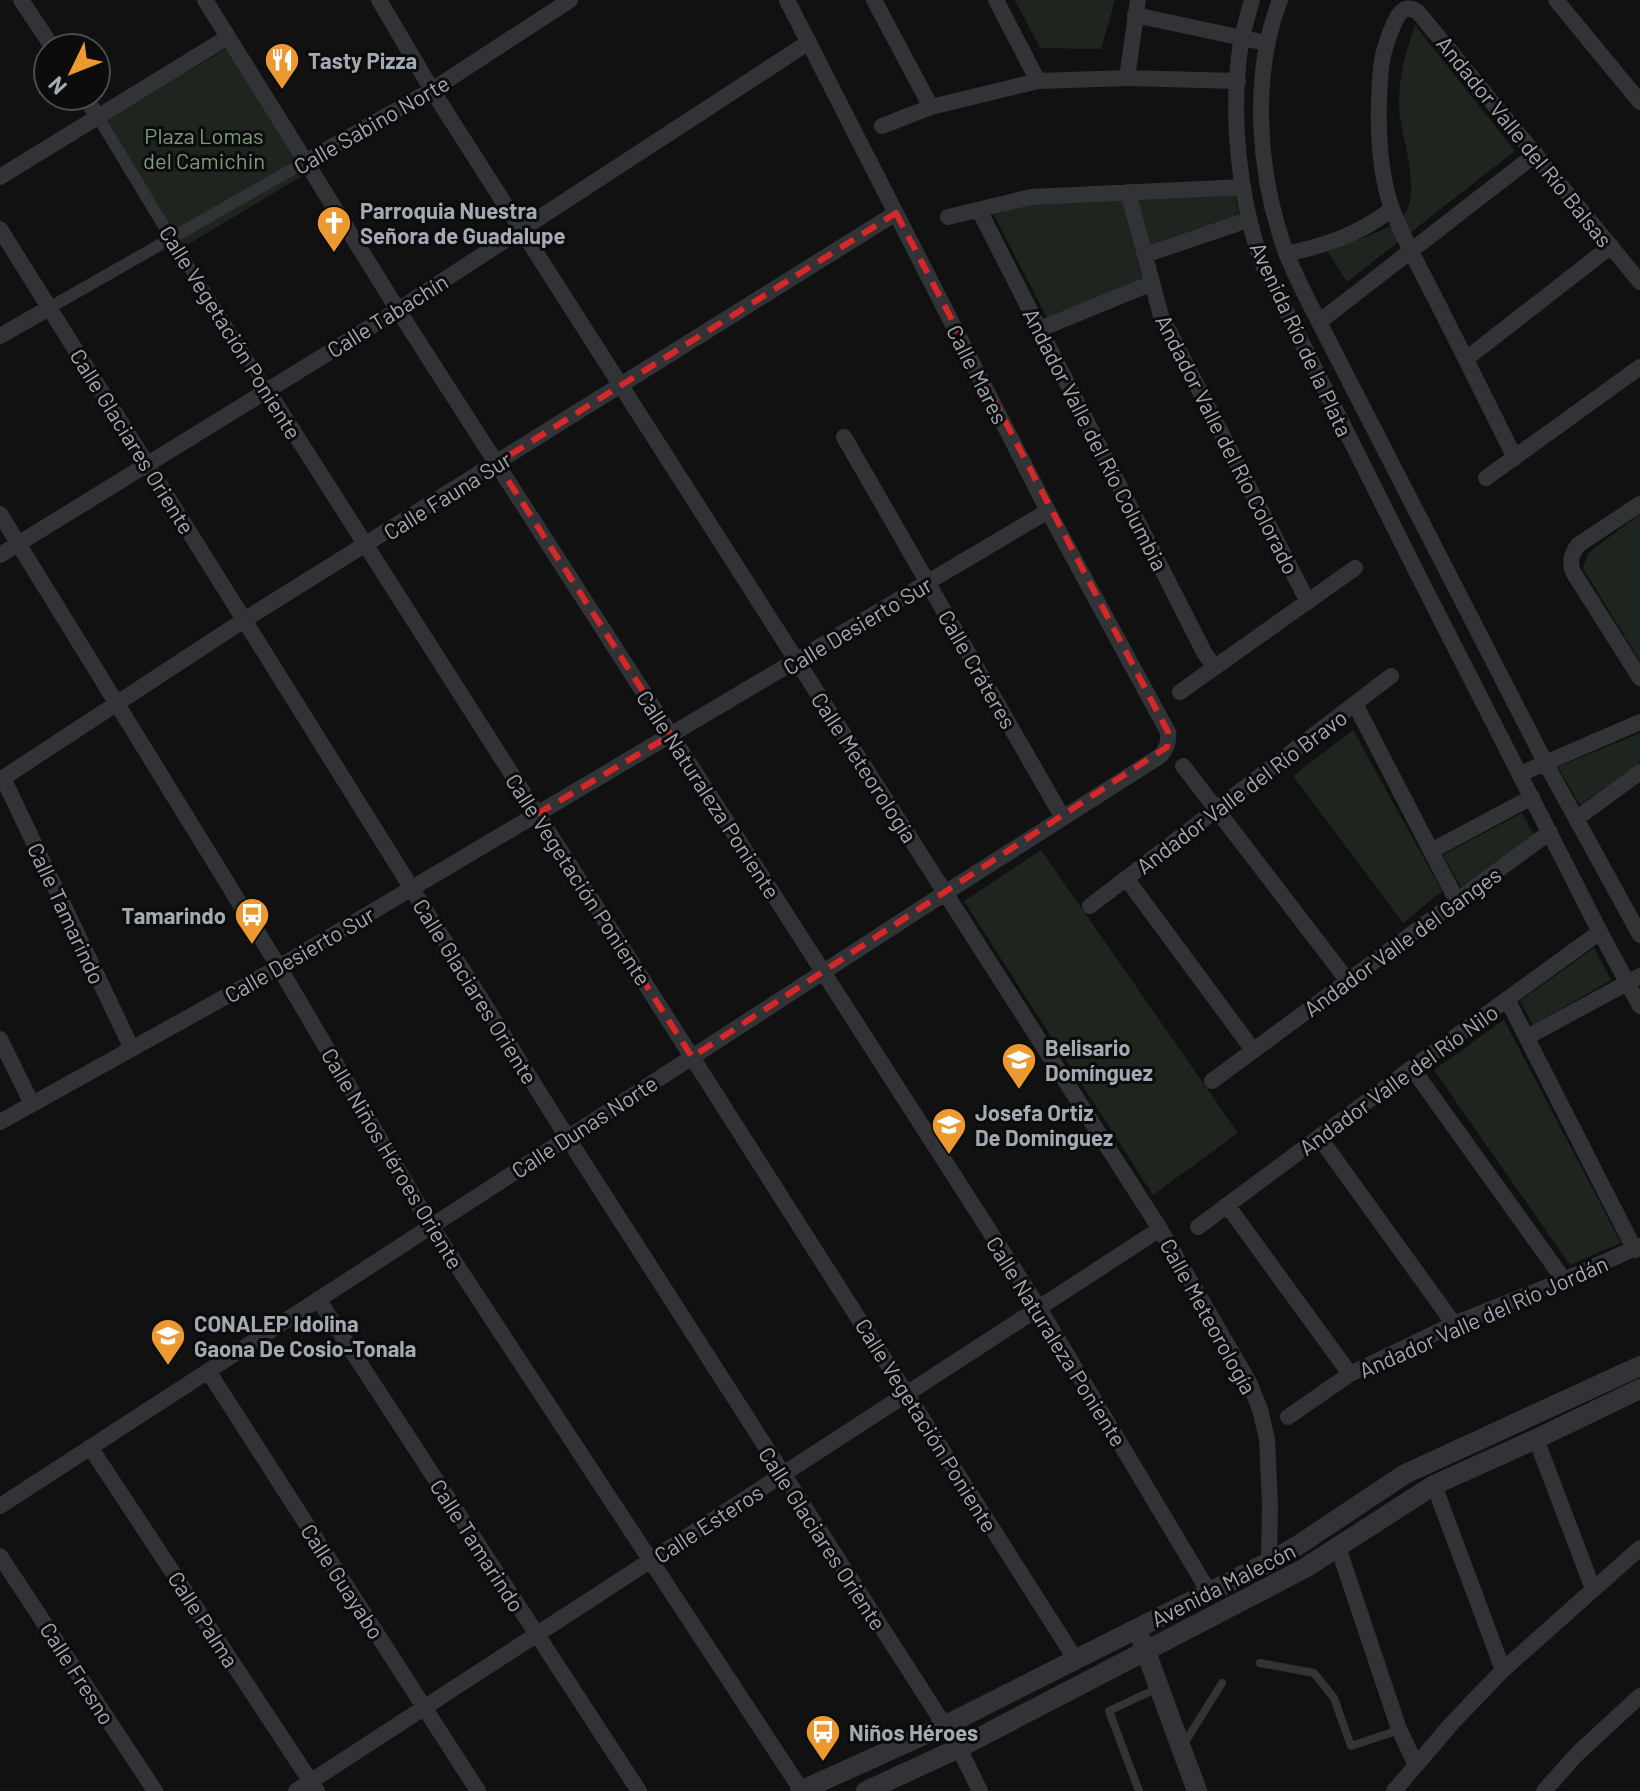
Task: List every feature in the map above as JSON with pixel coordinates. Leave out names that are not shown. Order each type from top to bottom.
[{"type":"street","points":[[21,0],[42,32]]},
{"type":"street","name":"Calle Naturaleza Poniente","points":[[205,0],[398,310],[1039,1308],[1209,1592]]},
{"type":"street","name":"Calle Meteorología","points":[[379,0],[432,90],[1160,1229],[1249,1382],[1267,1439],[1269,1562]]},
{"type":"street","name":"Calle Sabino Norte","points":[[0,336],[432,90],[570,0]]},
{"type":"street","name":"Calle Mares","points":[[787,0],[1048,511],[1168,732],[1167,747]]},
{"type":"street","points":[[874,0],[931,107]]},
{"type":"street","points":[[996,0],[1038,81]]},
{"type":"street","name":"Avenida Río de la Plata","points":[[1252,0],[1242,38],[1237,114],[1243,187],[1250,227],[1261,261],[1600,932],[1634,979],[1640,1006]]},
{"type":"street","name":"Avenida Río de la Plata","points":[[1280,0],[1266,43],[1261,94],[1267,181],[1286,254],[1545,762],[1576,819],[1635,912],[1640,935]]},
{"type":"street","points":[[1556,0],[1638,95]]},
{"type":"street","points":[[1127,78],[1136,7],[1266,43]]},
{"type":"street","name":"Andador Valle del Río Balsas","points":[[1392,209],[1380,153],[1380,65],[1395,20],[1405,8],[1412,8],[1640,282]]},
{"type":"street","points":[[0,177],[228,37]]},
{"type":"street","name":"Calle Tabachín","points":[[0,555],[398,310],[809,42]]},
{"type":"street","points":[[882,126],[931,107],[1038,81],[1127,78],[1238,81]]},
{"type":"street","name":"Calle Vegetación Poniente","points":[[95,112],[267,390],[1076,1660]]},
{"type":"street","points":[[1239,153],[1264,152]]},
{"type":"street","points":[[1319,322],[1536,154]]},
{"type":"street","points":[[948,217],[1031,197],[1243,187]]},
{"type":"street","name":"Andador Valle del Río Colorado","points":[[1128,192],[1161,316],[1308,602]]},
{"type":"street","points":[[1286,254],[1342,239],[1360,231],[1392,209],[1515,458]]},
{"type":"street","name":"Andador Valle del Río Columbia","points":[[979,210],[1205,654],[1215,667]]},
{"type":"street","name":"Calle Fauna Sur","points":[[2,779],[244,620],[896,213]]},
{"type":"street","points":[[1145,255],[1250,227],[1278,228]]},
{"type":"street","name":"Calle Glaciares Oriente","points":[[0,229],[567,1137],[959,1748],[980,1791]]},
{"type":"street","points":[[1466,359],[1611,246]]},
{"type":"street","points":[[1040,329],[1152,283]]},
{"type":"street","points":[[1486,478],[1640,367]]},
{"type":"street","name":"Calle Cráteres","points":[[844,437],[1063,818]]},
{"type":"street","points":[[1640,504],[1578,545],[1570,564],[1640,678]]},
{"type":"street","name":"Calle Desierto Sur","points":[[0,1122],[279,967],[1048,511]]},
{"type":"street","name":"Calle Niños Héroes Oriente","points":[[0,514],[279,967],[431,1226],[801,1791]]},
{"type":"street","points":[[1415,569],[1440,557]]},
{"type":"street","points":[[1180,692],[1355,568]]},
{"type":"street","name":"Andador Valle del Río Bravo","points":[[1090,906],[1391,676]]},
{"type":"street","points":[[1355,704],[1457,901]]},
{"type":"street","points":[[1520,774],[1640,722]]},
{"type":"street","name":"Calle Dunas Norte","points":[[0,1506],[1160,756],[1167,747]]},
{"type":"street","points":[[1183,766],[1348,981]]},
{"type":"street","points":[[1576,819],[1640,772]]},
{"type":"street","name":"Calle Tamarindo","points":[[2,779],[132,1049]]},
{"type":"street","points":[[1431,851],[1532,797]]},
{"type":"street","name":"Andador Valle del Ganges","points":[[1212,1081],[1550,832]]},
{"type":"street","points":[[1126,878],[1253,1050]]},
{"type":"street","name":"Andador Valle del Río Nilo","points":[[1198,1227],[1600,932]]},
{"type":"street","points":[[1527,1037],[1634,979]]},
{"type":"street","points":[[1507,999],[1638,1248]]},
{"type":"street","points":[[0,1039],[32,1104]]},
{"type":"street","points":[[1412,1068],[1564,1280]]},
{"type":"street","points":[[1319,1137],[1454,1324]]},
{"type":"street","points":[[1227,1205],[1350,1374]]},
{"type":"street","name":"Calle Esteros","points":[[296,1791],[314,1786],[424,1708],[1160,1229]]},
{"type":"street","name":"Andador Valle del Río Jordán","points":[[1288,1417],[1350,1374],[1454,1324],[1638,1248]]},
{"type":"street","name":"Calle Tamarindo","points":[[318,1299],[639,1791]]},
{"type":"street","name":"Avenida Malecón","points":[[801,1791],[944,1726],[1269,1562],[1405,1474],[1640,1366]]},
{"type":"street","name":"Calle Guayabo","points":[[208,1371],[478,1791]]},
{"type":"street","name":"Avenida Malecón","points":[[866,1791],[959,1748],[1305,1568],[1434,1485],[1638,1393]]},
{"type":"street","points":[[1536,1439],[1593,1589]]},
{"type":"street","name":"Calle Palma","points":[[90,1447],[314,1786]]},
{"type":"street","points":[[1434,1485],[1503,1670]]},
{"type":"street","points":[[1338,1547],[1399,1729],[1416,1765]]},
{"type":"street","points":[[1394,1791],[1503,1670],[1640,1548]]},
{"type":"street","name":"Calle Fresno","points":[[0,1556],[155,1791]]},
{"type":"street","points":[[1137,1628],[1197,1791]]},
{"type":"street","points":[[1544,1791],[1577,1754],[1640,1696]]},
{"type":"lane","points":[[1260,1663],[1314,1673],[1334,1698],[1351,1746],[1399,1729]]},
{"type":"lane","points":[[1182,1748],[1222,1683]]},
{"type":"lane","points":[[1139,1791],[1109,1711],[1159,1687]]},
{"type":"highlighted area","points":[[896,213],[1168,732],[1167,747],[692,1057],[537,814],[671,735],[497,463]]},
{"type":"green space","points":[[1015,0],[1115,0],[1101,49],[1040,48]]},
{"type":"green space","points":[[1415,25],[1515,151],[1347,282],[1328,252],[1397,222],[1408,208],[1411,180],[1399,94]]},
{"type":"green space","name":"Plaza Lomas del Camichin","points":[[227,48],[304,175],[182,248],[105,121]]},
{"type":"green space","points":[[1235,194],[1239,216],[1150,245],[1138,198]]},
{"type":"green space","points":[[1122,199],[1142,278],[1048,320],[994,215],[1031,203]]},
{"type":"green space","points":[[1640,514],[1640,661],[1583,568],[1588,553]]},
{"type":"green space","points":[[1353,730],[1442,891],[1403,923],[1293,776]]},
{"type":"green space","points":[[1640,733],[1640,762],[1580,805],[1558,767]]},
{"type":"green space","points":[[1522,813],[1534,835],[1461,887],[1443,855]]},
{"type":"green space","points":[[1041,850],[1238,1133],[1153,1195],[964,901]]},
{"type":"green space","points":[[1594,948],[1611,980],[1533,1025],[1520,1001]]},
{"type":"green space","points":[[1504,1020],[1621,1243],[1570,1265],[1434,1070]]},
{"type":"place","name":"Tasty Pizza","points":[[282,91]]},
{"type":"place","name":"Parroquia Nuestra Señora de Guadalupe","points":[[334,254]]},
{"type":"place","name":"Tamarindo","points":[[252,946]]},
{"type":"place","name":"Belisario Domínguez","points":[[1019,1091]]},
{"type":"place","name":"Josefa Ortiz De Dominguez","points":[[949,1156]]},
{"type":"place","name":"CONALEP Idolina Gaona De Cosio-Tonala","points":[[168,1367]]},
{"type":"place","name":"Niños Héroes","points":[[823,1763]]}]
